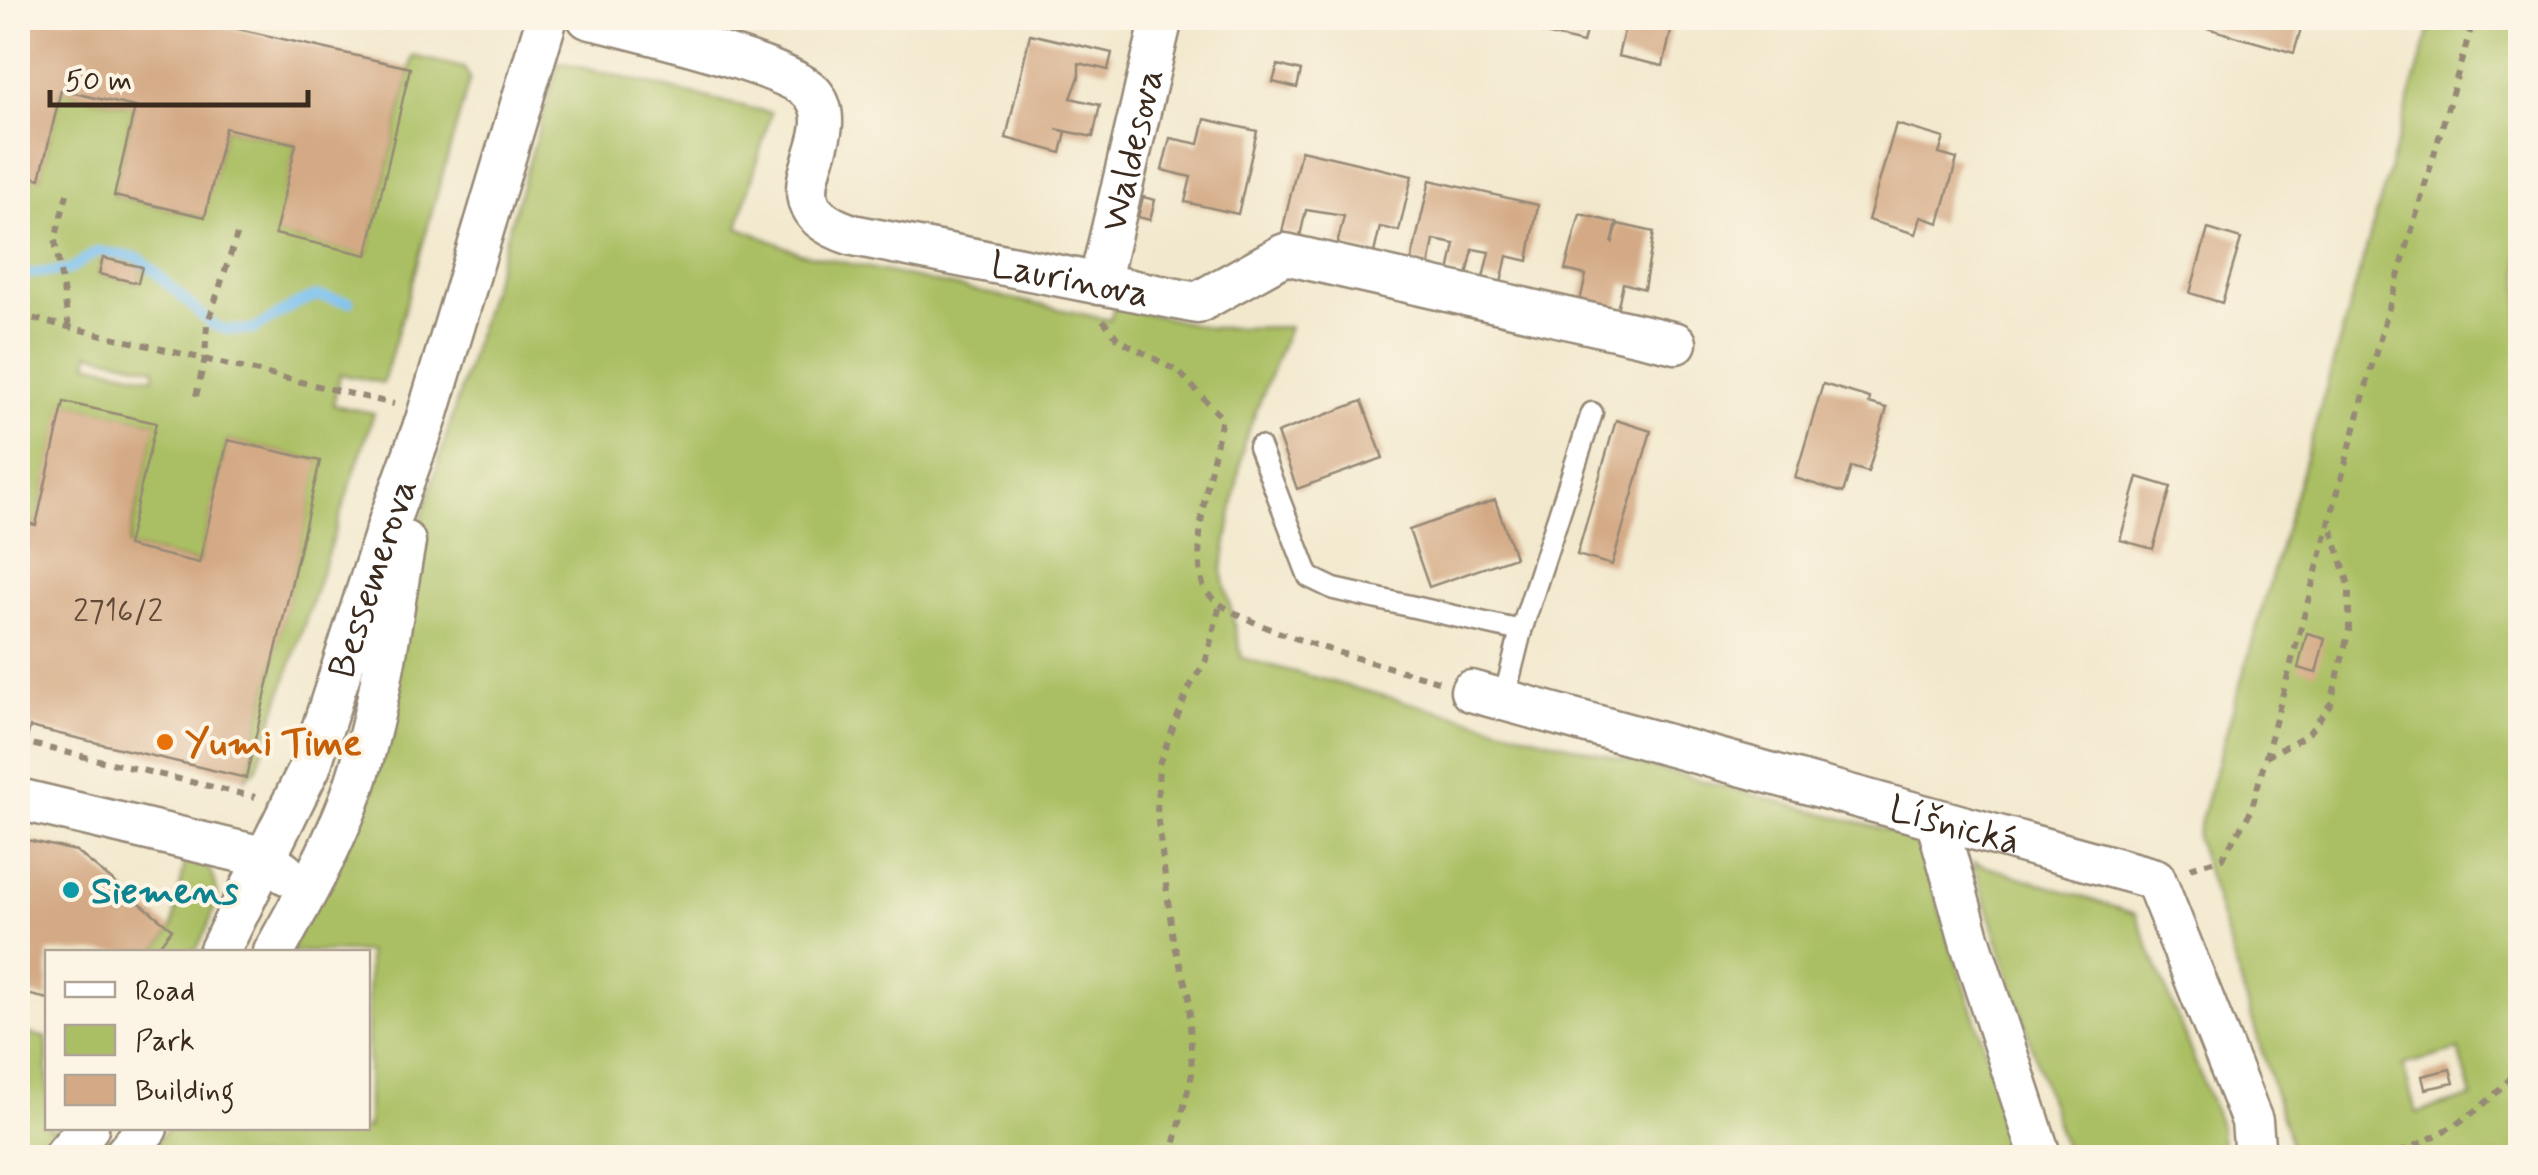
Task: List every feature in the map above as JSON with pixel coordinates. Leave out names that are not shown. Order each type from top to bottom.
[{"type":"street","name":"Bessemerova","points":[[220,950],[310,767],[426,420],[547,18]]},
{"type":"street","name":"Laurinova","points":[[588,18],[774,71],[804,85],[816,98],[822,114],[806,181],[808,199],[816,215],[831,228],[1096,296],[1197,303],[1285,254],[1676,343]]},
{"type":"street","name":"Waldesova","points":[[1096,296],[1162,18]]},
{"type":"street","name":"Bessemerova","points":[[275,950],[308,893],[347,806],[370,729],[426,420]]},
{"type":"street","name":"Líšnická","points":[[1488,695],[2155,879]]},
{"type":"street","points":[[18,799],[267,858],[308,893]]},
{"type":"street","points":[[1936,819],[1970,941],[2040,1158]]},
{"type":"street","points":[[2155,879],[2252,1121],[2255,1158]]},
{"type":"street","points":[[62,1158],[86,1130]]},
{"type":"street","points":[[122,1158],[146,1130]]},
{"type":"lane","points":[[1488,695],[1521,631],[1592,414]]},
{"type":"lane","points":[[1259,447],[1309,577],[1334,588],[1521,631]]},
{"type":"path","points":[[2155,879],[2222,858],[2251,811],[2474,18]]},
{"type":"path","points":[[67,194],[56,230],[69,326]]},
{"type":"path","points":[[196,396],[205,358],[207,325],[236,235]]},
{"type":"path","points":[[1096,296],[1118,339],[1179,372],[1222,418]]},
{"type":"path","points":[[18,314],[356,394]]},
{"type":"path","points":[[383,420],[390,402]]},
{"type":"path","points":[[2265,758],[2308,734],[2331,703],[2350,630],[2350,585],[2330,522]]},
{"type":"path","points":[[1172,1158],[1192,1074],[1189,997],[1174,939],[1157,814],[1159,764],[1188,690],[1206,660],[1220,605]]},
{"type":"path","points":[[18,742],[257,798],[264,779]]},
{"type":"path","points":[[2385,1158],[2429,1141],[2486,1106],[2520,1068],[2520,1016]]},
{"type":"green space","points":[[2433,18],[2520,18],[2520,1157],[2286,1157],[2290,1143],[2196,837]],"holes":[[[2459,1050],[2472,1097],[2416,1113],[2403,1065]]]},
{"type":"green space","points":[[413,56],[464,68],[470,78],[383,383],[340,374],[333,405],[374,413],[256,770],[246,778],[319,461],[228,440],[199,563],[128,546],[155,423],[65,403],[36,525],[18,521],[18,173],[40,178],[61,90],[135,107],[114,196],[204,217],[225,128],[296,144],[276,234],[367,254]],"holes":[[[102,259],[142,267],[138,283],[99,274]],[[90,353],[155,368],[154,378],[88,363]]]},
{"type":"green space","points":[[559,62],[771,113],[738,227],[800,253],[1110,320],[1115,306],[1210,328],[1289,327],[1244,442],[1222,571],[1242,658],[1916,838],[2021,1157],[144,1158],[166,1130],[370,1130],[370,950],[292,950]]},
{"type":"green space","points":[[187,852],[211,873],[216,898],[209,925],[196,950],[156,950],[172,929]]},
{"type":"green space","points":[[1973,862],[2136,914],[2220,1125],[2223,1157],[2067,1157]]},
{"type":"green space","points":[[18,1031],[45,1038],[45,1130],[64,1130],[41,1157],[18,1158]]},
{"type":"building","points":[[18,18],[190,18],[410,68],[367,255],[275,234],[296,144],[225,128],[205,217],[114,196],[135,107],[61,90],[40,179],[18,173]]},
{"type":"building","points":[[1479,18],[1589,18],[1583,43]]},
{"type":"building","points":[[1627,18],[1674,18],[1663,66],[1618,56]]},
{"type":"building","points":[[2172,18],[2304,18],[2294,53]]},
{"type":"building","points":[[1030,34],[1112,53],[1108,70],[1079,63],[1079,77],[1071,98],[1100,105],[1093,137],[1056,129],[1066,132],[1061,153],[1006,138]]},
{"type":"building","points":[[1278,65],[1301,71],[1297,88],[1273,82]]},
{"type":"building","points":[[1205,119],[1257,131],[1238,214],[1185,202],[1191,177],[1162,170],[1170,138],[1199,144]]},
{"type":"building","points":[[1896,124],[1944,138],[1939,154],[1957,159],[1939,223],[1921,217],[1916,234],[1868,220]]},
{"type":"building","points":[[1301,150],[1412,176],[1399,231],[1380,227],[1374,253],[1354,249],[1337,245],[1344,216],[1306,210],[1300,236],[1282,232]]},
{"type":"building","points":[[1430,180],[1538,205],[1528,261],[1507,256],[1501,283],[1483,278],[1489,252],[1473,249],[1467,276],[1449,272],[1455,244],[1434,240],[1429,266],[1411,262]]},
{"type":"building","points":[[1143,197],[1155,200],[1150,220],[1138,217]]},
{"type":"building","points":[[1580,214],[1617,223],[1612,244],[1618,224],[1654,232],[1644,289],[1623,283],[1617,310],[1580,301],[1586,275],[1565,270]]},
{"type":"building","points":[[2208,229],[2241,239],[2222,303],[2190,293]]},
{"type":"building","points":[[103,258],[142,267],[138,283],[99,274]]},
{"type":"building","points":[[1823,384],[1870,398],[1869,403],[1887,408],[1868,472],[1851,467],[1843,493],[1795,478]]},
{"type":"building","points":[[1362,401],[1383,458],[1297,489],[1277,433]]},
{"type":"building","points":[[64,402],[156,423],[127,546],[199,563],[228,440],[320,461],[246,778],[30,727],[18,771],[18,521],[36,525]]},
{"type":"building","points":[[1616,420],[1651,431],[1612,565],[1577,555]]},
{"type":"building","points":[[2138,477],[2171,487],[2153,549],[2120,540]]},
{"type":"building","points":[[1495,500],[1515,557],[1429,587],[1409,530]]},
{"type":"building","points":[[2307,633],[2325,638],[2316,673],[2298,668]]},
{"type":"building","name":"Siemens","points":[[18,838],[76,851],[172,929],[156,950],[45,950],[45,998],[18,992]]},
{"type":"building","points":[[2450,1069],[2454,1083],[2425,1089],[2422,1076]]},
{"type":"waterway","points":[[18,275],[69,270],[98,251],[140,258],[211,324],[227,330],[253,330],[317,296],[350,302]]},
{"type":"place","name":"Yumi Time","points":[[165,742]]},
{"type":"place","name":"Siemens","points":[[71,890]]}]
